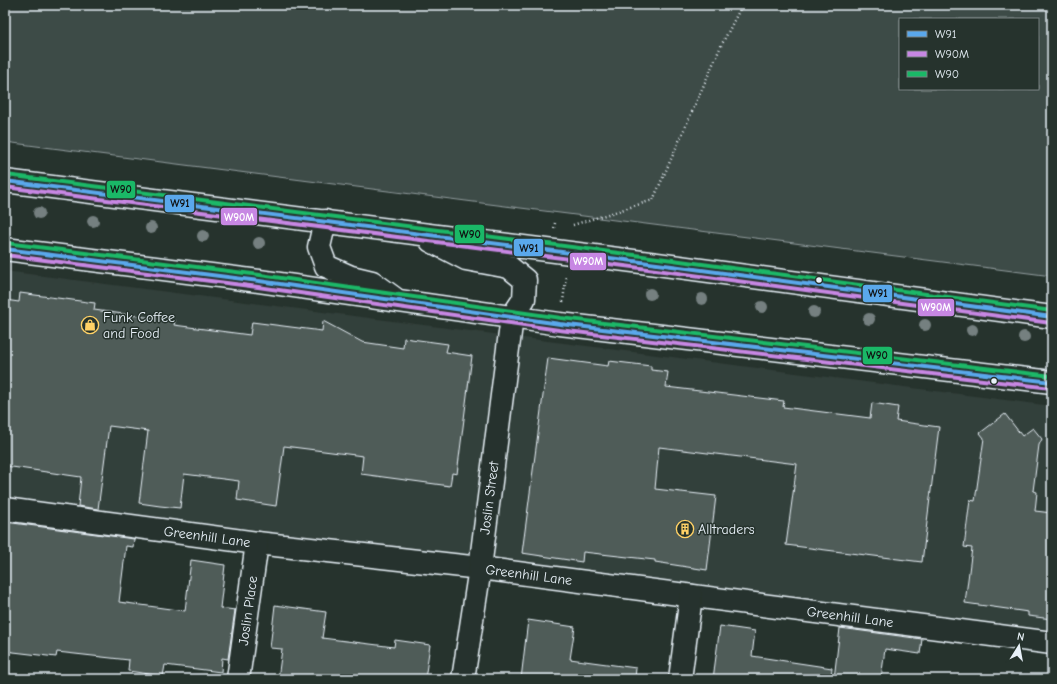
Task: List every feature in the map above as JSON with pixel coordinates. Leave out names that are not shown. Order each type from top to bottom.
[{"type":"main road","points":[[5,181],[657,264],[1052,317]]},
{"type":"main road","points":[[324,221],[319,247],[326,266],[351,277],[372,282],[399,301]]},
{"type":"main road","points":[[416,233],[466,259],[509,267],[525,280],[524,299],[512,317]]},
{"type":"main road","points":[[5,249],[259,281],[512,317],[1052,382]]},
{"type":"main road","name":"Joslin Street","points":[[463,679],[480,568],[512,317]]},
{"type":"main road","name":"Greenhill Lane","points":[[5,509],[257,543],[480,568],[1052,643]]},
{"type":"main road","name":"Joslin Place","points":[[238,679],[257,543]]},
{"type":"main road","points":[[680,679],[691,596]]},
{"type":"path","points":[[573,225],[653,200],[721,46],[742,5]]},
{"type":"path","points":[[564,298],[567,270]]},
{"type":"shaded area","points":[[5,5],[1052,5],[1052,276],[5,142]]},
{"type":"shaded area","points":[[5,271],[1052,406],[1052,634],[480,558],[5,498]]},
{"type":"building","points":[[20,293],[95,303],[94,310],[175,321],[174,325],[250,335],[252,322],[322,331],[323,321],[362,342],[403,348],[404,338],[448,344],[446,352],[472,356],[457,474],[452,473],[450,486],[361,474],[363,456],[284,446],[276,506],[237,500],[239,481],[184,474],[180,508],[160,506],[139,503],[148,431],[109,426],[98,509],[78,506],[81,477],[5,466],[5,300],[19,302]]},
{"type":"building","points":[[548,358],[608,366],[609,361],[651,366],[651,370],[668,372],[666,387],[784,401],[783,407],[870,418],[872,403],[898,407],[896,421],[939,427],[922,562],[786,545],[797,464],[659,447],[655,489],[716,496],[707,570],[655,562],[655,560],[583,552],[582,562],[522,553]]},
{"type":"building","points":[[1005,414],[1022,436],[1033,428],[1042,439],[1039,445],[1033,491],[1037,492],[1035,511],[1052,513],[1052,619],[1028,616],[1028,612],[965,603],[972,548],[964,547],[970,500],[975,501],[984,438],[980,433]]},
{"type":"building","points":[[5,522],[134,539],[133,547],[126,546],[119,602],[185,611],[191,560],[225,565],[220,608],[235,610],[228,659],[222,658],[221,672],[165,665],[163,676],[128,671],[129,660],[57,652],[56,657],[5,651]]},
{"type":"building","points":[[275,605],[326,612],[322,638],[394,647],[395,640],[430,645],[425,679],[278,679],[282,649],[270,648]]},
{"type":"building","points":[[528,620],[575,627],[570,659],[636,668],[635,679],[521,679]]},
{"type":"building","points":[[720,626],[755,631],[752,656],[832,668],[831,679],[713,679]]},
{"type":"building","points":[[840,628],[922,639],[920,654],[885,649],[881,679],[834,679]]},
{"type":"transit line","name":"W90","points":[[6,175],[658,258],[1052,311]]},
{"type":"transit line","name":"W91","points":[[5,181],[657,264],[1052,317]]},
{"type":"transit line","name":"W90M","points":[[5,187],[656,270],[1051,323]]},
{"type":"transit line","name":"W90","points":[[6,243],[260,275],[561,318],[1052,376]]},
{"type":"transit line","name":"W91","points":[[5,249],[259,281],[560,324],[1052,382]]},
{"type":"transit line","name":"W90M","points":[[5,255],[258,287],[559,330],[1051,388]]},
{"type":"place","name":"Funk Coffee and Food","points":[[90,325]]},
{"type":"place","name":"Alltraders","points":[[685,529]]}]
